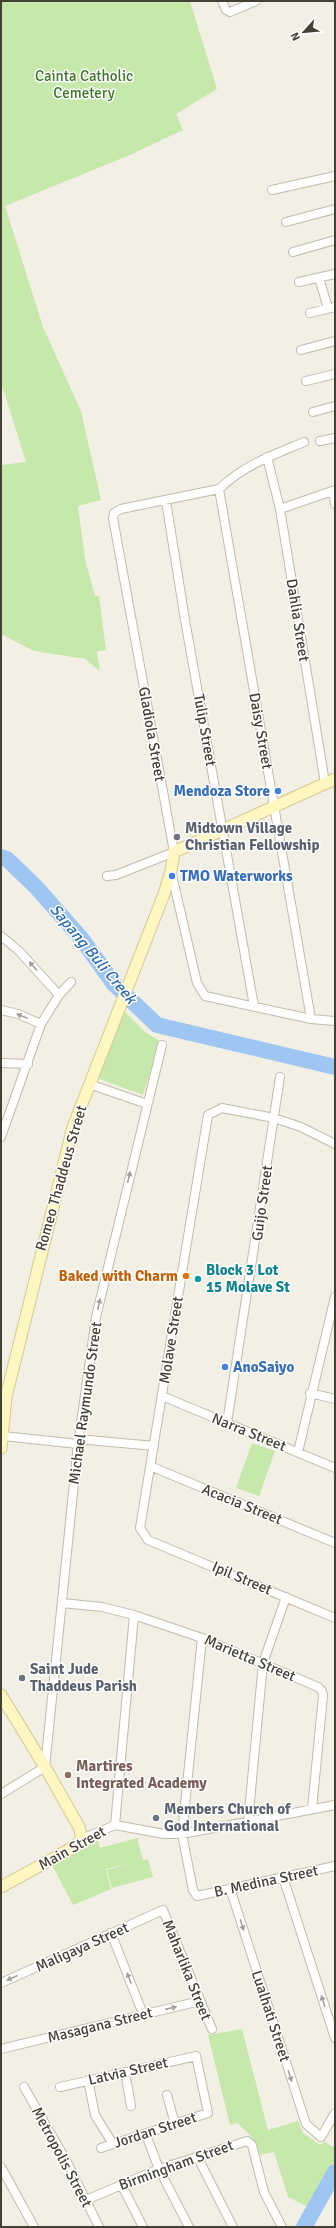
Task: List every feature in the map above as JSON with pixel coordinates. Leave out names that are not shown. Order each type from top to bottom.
[{"type":"street","points":[[222,1],[226,10],[230,12],[256,1]]},
{"type":"street","points":[[272,190],[335,176]]},
{"type":"street","points":[[286,222],[335,209]]},
{"type":"street","points":[[293,252],[335,240]]},
{"type":"street","points":[[299,282],[335,274]]},
{"type":"street","points":[[310,313],[332,308],[319,278]]},
{"type":"street","points":[[301,350],[335,341]]},
{"type":"street","points":[[306,381],[335,374]]},
{"type":"street","points":[[312,412],[335,406]]},
{"type":"street","points":[[320,441],[335,438]]},
{"type":"street","points":[[166,501],[219,489],[228,480],[255,462],[304,442]]},
{"type":"street","name":"Dahlia Street","points":[[267,457],[280,509],[330,781]]},
{"type":"street","name":"Daisy Street","points":[[219,489],[311,1019]]},
{"type":"street","points":[[280,509],[334,490],[335,504]]},
{"type":"street","name":"Gladiola Street","points":[[166,501],[121,509],[114,513],[113,518],[174,852],[171,871],[200,990],[205,996],[213,999],[254,1006],[311,1019],[335,1022]]},
{"type":"street","name":"Tulip Street","points":[[166,501],[221,830],[254,1006]]},
{"type":"street","points":[[107,876],[116,875],[174,852],[330,781]]},
{"type":"street","name":"Romeo Thaddeus Street","points":[[1,1448],[6,1397],[38,1261],[72,1127],[171,871]]},
{"type":"street","points":[[1,936],[20,951],[59,994]]},
{"type":"street","points":[[1,1136],[5,1111],[28,1064],[41,1024],[59,994],[71,982]]},
{"type":"street","points":[[1,1010],[18,1014],[41,1024]]},
{"type":"street","name":"Michael Raymundo Street","points":[[45,1767],[78,1442],[96,1317],[162,1045]]},
{"type":"street","points":[[1,1063],[28,1064]]},
{"type":"street","name":"Guijo Street","points":[[227,1423],[280,1077]]},
{"type":"street","points":[[89,1084],[147,1104]]},
{"type":"street","name":"Molave Street","points":[[148,1540],[140,1528],[208,1115],[222,1108],[274,1118]]},
{"type":"street","points":[[274,1118],[301,1127],[335,1144]]},
{"type":"street","points":[[298,1452],[310,1393],[335,1297]]},
{"type":"street","points":[[310,1393],[335,1399]]},
{"type":"street","name":"Narra Street","points":[[162,1396],[335,1468]]},
{"type":"street","points":[[3,1436],[154,1446]]},
{"type":"street","name":"Acacia Street","points":[[150,1466],[335,1543]]},
{"type":"street","name":"Ipil Street","points":[[148,1540],[335,1618]]},
{"type":"street","points":[[248,1822],[262,1663],[286,1597]]},
{"type":"street","name":"Marietta Street","points":[[62,1603],[102,1607],[134,1615],[202,1638],[318,1687],[322,1691],[312,1808]]},
{"type":"street","points":[[115,1825],[134,1615]]},
{"type":"street","points":[[182,1834],[202,1638]]},
{"type":"street","points":[[1,1695],[45,1767],[79,1827],[82,1839]]},
{"type":"street","points":[[1,1794],[45,1767]]},
{"type":"street","name":"Main Street","points":[[1,1887],[74,1847],[82,1839],[115,1825],[164,1834],[182,1834],[312,1808],[335,1805]]},
{"type":"street","name":"B. Medina Street","points":[[182,1834],[192,1890],[197,1896],[335,1866]]},
{"type":"street","points":[[283,1877],[335,2038]]},
{"type":"street","name":"Lualhati Street","points":[[230,1888],[306,2124],[321,2137],[335,2113]]},
{"type":"street","name":"Maligaya Street","points":[[1,1983],[162,1910]]},
{"type":"street","name":"Maharlika Street","points":[[162,1910],[212,2029]]},
{"type":"street","points":[[111,1933],[143,2014]]},
{"type":"street","name":"Masagana Street","points":[[1,2049],[200,2001]]},
{"type":"street","name":"Latvia Street","points":[[60,2086],[196,2056],[208,2113]]},
{"type":"street","points":[[126,2072],[131,2106]]},
{"type":"street","points":[[88,2080],[95,2115],[113,2144]]},
{"type":"street","name":"Metropolis Street","points":[[24,2088],[67,2162],[99,2227]]},
{"type":"street","points":[[167,2095],[175,2124]]},
{"type":"street","name":"Jordan Street","points":[[101,2148],[146,2135],[208,2113]]},
{"type":"street","points":[[146,2135],[159,2169],[189,2227]]},
{"type":"street","name":"Birmingham Street","points":[[86,2200],[159,2169],[240,2142],[250,2142],[264,2192],[282,2227]]},
{"type":"street","points":[[197,2156],[233,2227]]},
{"type":"street","points":[[1,2167],[34,2227]]},
{"type":"street","points":[[121,2184],[143,2227]]},
{"type":"green space","name":"Cainta Catholic Cemetery","points":[[1,1],[190,1],[217,89],[176,114],[183,130],[130,155],[5,206],[43,327],[81,411],[101,500],[78,506],[85,559],[95,596],[99,596],[106,650],[97,652],[100,671],[85,659],[34,651],[1,634],[1,465],[26,462],[1,382]]},
{"type":"green space","points":[[124,1011],[145,1032],[160,1041],[143,1095],[97,1078]]},
{"type":"green space","points":[[252,1443],[275,1451],[259,1496],[236,1488]]},
{"type":"green space","points":[[137,1838],[143,1860],[148,1859],[153,1877],[112,1888],[107,1870],[129,1864],[106,1869],[111,1889],[73,1905],[52,1865],[98,1840],[100,1848]]},
{"type":"green space","points":[[242,2029],[268,2130],[298,2121],[303,2133],[320,2145],[325,2142],[335,2148],[335,2160],[308,2207],[288,2197],[274,2152],[260,2155],[257,2145],[249,2134],[237,2123],[230,2125],[208,2035]]},
{"type":"waterway","name":"Sapang Buli Creek","points":[[1,857],[7,859],[36,887],[81,938],[114,984],[157,1025],[335,1067]]},
{"type":"waterway","points":[[304,2227],[335,2172]]},
{"type":"place","name":"Mendoza Store","points":[[278,791]]},
{"type":"place","name":"Midtown Village Christian Fellowship","points":[[177,837]]},
{"type":"place","name":"TMO Waterworks","points":[[172,876]]},
{"type":"place","name":"Baked with Charm","points":[[186,1276]]},
{"type":"place","name":"Block 3 Lot 15 Molave St","points":[[198,1279]]},
{"type":"place","name":"AnoSaiyo","points":[[225,1367]]},
{"type":"place","name":"Saint Jude Thaddeus Parish","points":[[22,1678]]},
{"type":"place","name":"Martires Integrated Academy","points":[[68,1775]]},
{"type":"place","name":"Members Church of God International","points":[[156,1818]]}]
